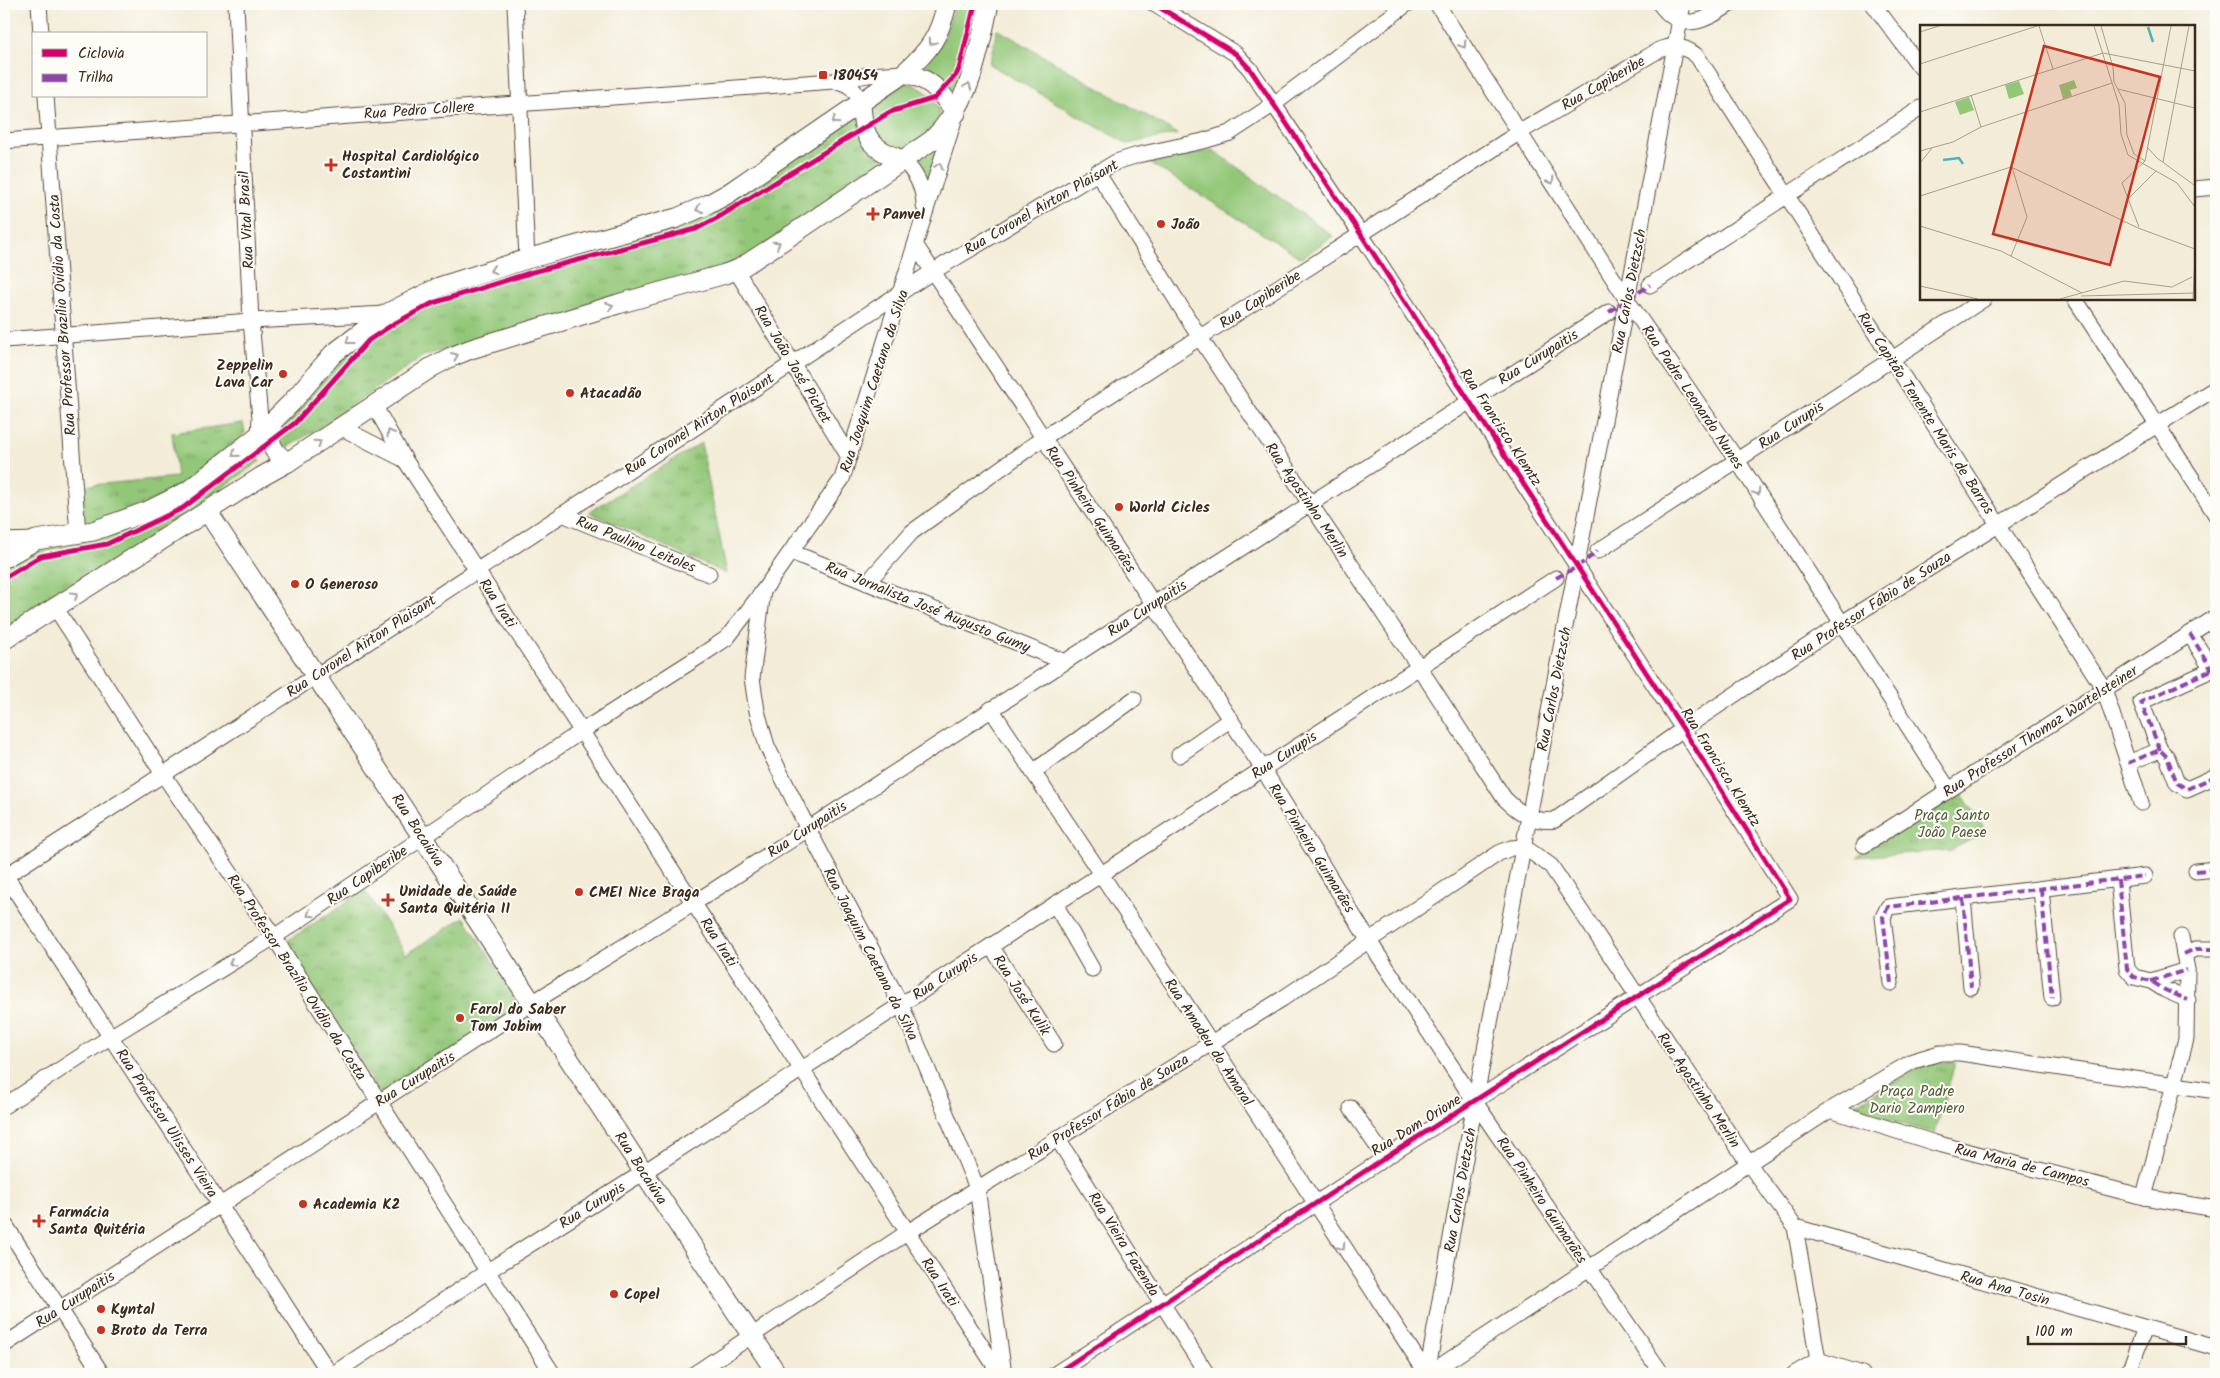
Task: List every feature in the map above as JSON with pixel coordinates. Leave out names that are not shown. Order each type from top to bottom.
[{"type":"main road","points":[[4,558],[36,540],[93,531],[148,511],[188,490],[265,429],[333,354],[386,314],[439,287],[528,259],[677,218],[729,193],[860,104],[922,58],[941,28],[947,4]]},
{"type":"main road","points":[[4,640],[261,477],[288,462],[432,367],[471,349],[736,270],[931,141],[947,125],[956,113],[973,73],[989,4]]},
{"type":"main road","points":[[904,73],[930,82],[941,92],[956,113]]},
{"type":"main road","points":[[860,104],[864,127],[872,144],[882,153],[902,160]]},
{"type":"main road","points":[[265,429],[269,433],[270,443],[274,451],[288,462]]},
{"type":"main road","points":[[261,477],[265,458],[265,429]]},
{"type":"main road","name":"Rua Bocaiúva","points":[[207,511],[752,1337],[781,1374]]},
{"type":"street","points":[[40,4],[42,32]]},
{"type":"street","name":"Rua Vital Brasil","points":[[236,4],[240,123],[252,321],[260,418],[265,429]]},
{"type":"street","points":[[515,4],[528,259]]},
{"type":"street","name":"Rua Francisco Klemtz","points":[[1154,4],[1236,54],[1250,69],[1360,233],[1684,729],[1790,898]]},
{"type":"street","name":"Rua Coronel Airton Plaisant","points":[[4,875],[316,676],[932,272],[1116,162],[1138,155],[1204,142],[1230,133],[1274,104],[1407,4]]},
{"type":"street","name":"Rua Padre Leonardo Nunes","points":[[1437,4],[1627,300],[1737,460],[1949,790]]},
{"type":"street","points":[[1660,4],[1665,11],[1680,20],[1693,22],[1705,20],[1730,4]]},
{"type":"street","name":"Rua Carlos Dietzsch","points":[[1427,1374],[1529,818],[1683,4]]},
{"type":"street","points":[[1874,4],[1920,67]]},
{"type":"street","name":"Rua Capiberibe","points":[[867,583],[912,532],[1043,438],[1520,132],[1659,50],[1675,46]]},
{"type":"street","name":"Rua Capitão Tenente Maris de Barros","points":[[1675,46],[1685,48],[1697,56],[2104,689],[2141,803]]},
{"type":"street","name":"Rua Pedro Collere","points":[[4,141],[521,102],[834,81],[904,73]]},
{"type":"street","name":"Rua Pedro Collere","points":[[834,81],[843,82],[852,87],[858,94],[860,104]]},
{"type":"street","name":"Rua Professor Brazílio Ovídio da Costa","points":[[46,98],[78,534]]},
{"type":"street","points":[[1650,285],[1920,109]]},
{"type":"street","name":"Rua Joaquim Caetano da Silva","points":[[956,113],[902,292],[842,479],[764,591],[752,678],[757,711],[767,746],[808,829],[901,1005],[976,1188],[1004,1374]]},
{"type":"street","name":"Rua Joaquim Caetano da Silva","points":[[902,160],[918,179],[924,196],[925,213]]},
{"type":"street","name":"Rua Agostinho Merlin","points":[[1097,172],[1200,338],[1504,798],[1515,809],[1529,818]]},
{"type":"street","points":[[2195,189],[2216,186]]},
{"type":"street","name":"Rua Pinheiro Guimarães","points":[[916,246],[1231,719],[1369,941],[1476,1102],[1662,1374]]},
{"type":"street","name":"Rua João José Pichet","points":[[736,270],[849,458]]},
{"type":"street","name":"Rua Curupis","points":[[1598,550],[1982,300]]},
{"type":"street","points":[[2076,300],[2216,515]]},
{"type":"street","name":"Rua Curupaitis","points":[[4,1345],[532,1003],[694,903],[991,709],[1609,312]]},
{"type":"street","points":[[4,340],[252,321],[386,314]]},
{"type":"street","name":"Rua Professor Fábio de Souza","points":[[1529,818],[1546,821],[1556,820],[1684,729],[1842,622],[2216,388]]},
{"type":"street","name":"Rua Irati","points":[[374,406],[405,460],[1000,1374]]},
{"type":"street","name":"Rua Irati","points":[[340,427],[405,460]]},
{"type":"street","name":"Rua Paulino Leitoles","points":[[562,514],[709,574]]},
{"type":"street","points":[[4,541],[36,540]]},
{"type":"street","name":"Rua Jornalista José Augusto Gumy","points":[[791,552],[1065,662]]},
{"type":"street","name":"Rua Curupis","points":[[332,1374],[1556,578]]},
{"type":"street","name":"Rua Capiberibe","points":[[4,1106],[110,1036],[274,938],[582,731],[727,638],[764,591]]},
{"type":"street","name":"Rua Professor Brazílio Ovídio da Costa","points":[[56,607],[163,774],[274,938],[553,1374]]},
{"type":"street","name":"Rua Professor Thomaz Wartelsteiner","points":[[1864,845],[2216,617]]},
{"type":"street","points":[[2190,634],[2214,669],[2142,702],[2160,750],[2167,757],[2177,783],[2187,788],[2216,776]]},
{"type":"street","points":[[1033,772],[1134,699]]},
{"type":"street","name":"Rua Amadeu do Amaral","points":[[991,709],[1101,874],[1427,1374]]},
{"type":"street","points":[[1179,755],[1231,719]]},
{"type":"street","points":[[2128,763],[2160,750]]},
{"type":"street","name":"Rua Agostinho Merlin","points":[[1524,846],[1551,866],[1749,1164],[1795,1227],[1818,1360]]},
{"type":"street","name":"Rua Professor Fábio de Souza","points":[[694,1374],[976,1188],[1210,1043],[1369,941],[1499,853],[1524,846]]},
{"type":"street","points":[[2196,871],[2216,869]]},
{"type":"street","name":"Rua Professor Ulisses Vieira","points":[[4,875],[332,1374]]},
{"type":"street","points":[[1891,983],[1883,916],[1888,907],[2145,876]]},
{"type":"street","points":[[2118,880],[2127,969],[2134,978],[2151,981],[2165,990],[2188,1000]]},
{"type":"street","points":[[2041,889],[2052,998]]},
{"type":"street","name":"Rua Dom Orione","points":[[1055,1374],[1316,1206],[1385,1158],[1476,1102],[1790,898]]},
{"type":"street","points":[[1963,898],[1971,987]]},
{"type":"street","points":[[1055,904],[1092,969]]},
{"type":"street","points":[[2144,1197],[2186,1039],[2187,970],[2181,937]]},
{"type":"street","name":"Rua José Kulik","points":[[991,946],[1054,1044]]},
{"type":"street","points":[[2184,954],[2195,949],[2216,949]]},
{"type":"street","points":[[2151,981],[2187,970]]},
{"type":"street","points":[[1427,1374],[1830,1110],[1913,1061],[1940,1054],[1960,1053],[2216,1091]]},
{"type":"street","points":[[1352,1108],[1385,1158]]},
{"type":"street","name":"Rua Maria de Campos","points":[[1830,1110],[1935,1143],[2144,1197],[2216,1209]]},
{"type":"street","name":"Rua Vieira Fazenda","points":[[1057,1138],[1206,1374]]},
{"type":"street","points":[[4,1223],[102,1374]]},
{"type":"street","name":"Rua Ana Tosin","points":[[1795,1227],[2216,1348]]},
{"type":"street","points":[[2128,1374],[2145,1328]]},
{"type":"street","points":[[1794,1374],[1818,1360],[1862,1374]]},
{"type":"green space","points":[[955,4],[983,4],[965,74],[956,94],[926,65],[943,41]]},
{"type":"green space","points":[[997,29],[1178,134],[1127,144],[989,64]]},
{"type":"green space","points":[[906,83],[920,88],[932,98],[939,111],[939,118],[936,125],[929,132],[903,149],[879,136],[872,124],[872,117],[873,110],[878,102]]},
{"type":"green space","points":[[857,116],[889,161],[741,262],[712,274],[423,356],[319,428],[278,453],[272,430],[368,332],[421,303],[538,260],[697,216]]},
{"type":"green space","points":[[944,140],[927,194],[911,162]]},
{"type":"green space","points":[[1213,150],[1333,236],[1301,258],[1150,163]]},
{"type":"green space","points":[[243,423],[245,433],[198,474],[160,497],[85,527],[82,486],[177,477],[172,433]]},
{"type":"green space","points":[[701,443],[727,574],[589,512]]},
{"type":"green space","points":[[255,446],[260,461],[224,487],[220,495],[4,627],[4,567],[39,545],[93,536]]},
{"type":"green space","name":"Praça Santo João Paese","points":[[1960,791],[1986,832],[1951,850],[1856,857]]},
{"type":"green space","points":[[365,890],[406,954],[464,917],[521,1006],[382,1096],[284,943]]},
{"type":"green space","name":"Praça Padre Dario Zampiero","points":[[1938,1062],[1955,1063],[1935,1133],[1847,1109],[1917,1068]]},
{"type":"marked path","points":[[1609,312],[1650,285]]},
{"type":"marked path","points":[[1556,578],[1577,567],[1598,551]]},
{"type":"marked path","points":[[2190,634],[2212,670]]},
{"type":"marked path","points":[[2160,750],[2141,702],[2216,668]]},
{"type":"marked path","points":[[2128,763],[2160,750],[2167,757],[2177,783],[2187,789],[2216,776]]},
{"type":"marked path","points":[[2196,871],[2216,869]]},
{"type":"marked path","points":[[1891,983],[1883,917],[1888,907],[2145,876]]},
{"type":"marked path","points":[[2118,880],[2127,969],[2134,977],[2151,981],[2165,990],[2188,1000]]},
{"type":"marked path","points":[[2041,889],[2052,998]]},
{"type":"marked path","points":[[1963,898],[1971,987]]},
{"type":"marked path","points":[[2184,954],[2195,949],[2216,949]]},
{"type":"marked path","points":[[2151,981],[2187,970]]},
{"type":"cycle path","points":[[4,578],[41,556],[107,544],[183,508],[295,423],[369,340],[433,303],[533,272],[696,229],[890,112],[935,98],[956,75],[959,69],[975,4]]},
{"type":"cycle path","points":[[1055,1374],[1385,1158],[1790,899],[1683,729],[1360,233],[1250,69],[1236,54],[1154,4]]},
{"type":"place","name":"180454","points":[[823,75]]},
{"type":"place","name":"Hospital Cardiológico Costantini","points":[[331,165]]},
{"type":"place","name":"Panvel","points":[[873,214]]},
{"type":"place","name":"João","points":[[1161,224]]},
{"type":"place","name":"Zeppelin Lava Car","points":[[283,374]]},
{"type":"place","name":"Atacadão","points":[[570,393]]},
{"type":"place","name":"World Cicles","points":[[1119,507]]},
{"type":"place","name":"O Generoso","points":[[295,584]]},
{"type":"place","name":"CMEI Nice Braga","points":[[579,892]]},
{"type":"place","name":"Unidade de Saúde Santa Quitéria II","points":[[388,900]]},
{"type":"place","name":"Farol do Saber Tom Jobim","points":[[460,1018]]},
{"type":"place","name":"Academia K2","points":[[303,1204]]},
{"type":"place","name":"Farmácia Santa Quitéria","points":[[39,1221]]},
{"type":"place","name":"Copel","points":[[614,1294]]},
{"type":"place","name":"Kyntal","points":[[101,1309]]},
{"type":"place","name":"Broto da Terra","points":[[101,1330]]}]
